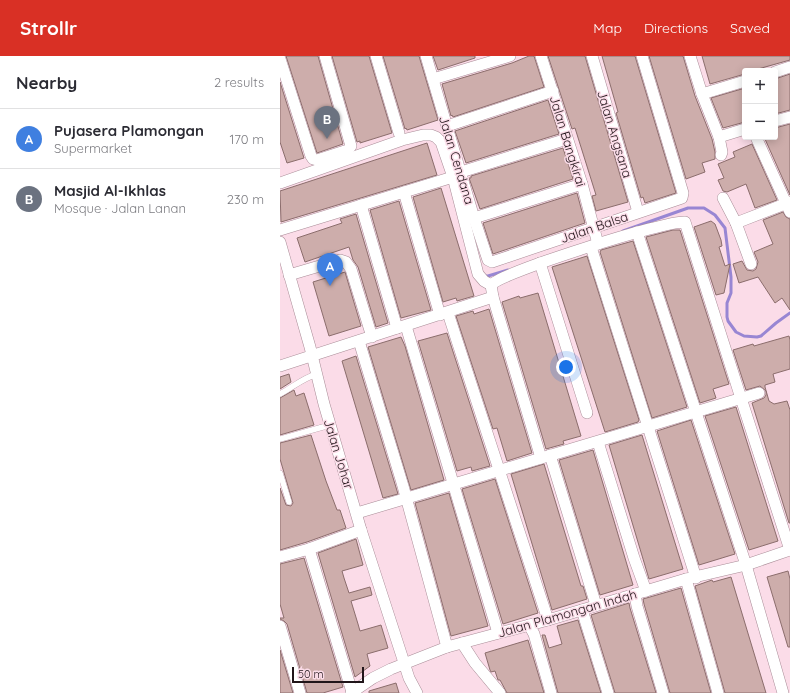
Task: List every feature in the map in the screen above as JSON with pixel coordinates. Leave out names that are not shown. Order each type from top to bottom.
[{"type":"street","points":[[280,183],[328,162],[350,149],[351,146],[325,56]]},
{"type":"street","points":[[376,56],[399,133]]},
{"type":"street","name":"Jalan Cendana","points":[[426,56],[447,126],[457,175],[474,218],[488,260],[492,262]]},
{"type":"street","points":[[433,79],[480,60],[510,56]]},
{"type":"street","name":"Jalan Bangkirai","points":[[542,56],[595,228],[596,244],[691,579],[718,693]]},
{"type":"street","name":"Jalan Angsana","points":[[592,56],[638,212]]},
{"type":"street","name":"Jalan Balsa","points":[[492,262],[595,228],[638,212],[680,200],[682,198],[683,193],[642,56]]},
{"type":"street","points":[[690,56],[702,94],[717,133],[722,156]]},
{"type":"street","points":[[280,59],[311,156],[315,160],[328,162],[402,140],[430,135],[436,137],[441,142],[457,175],[478,274],[484,281],[491,285]]},
{"type":"street","points":[[778,71],[790,67]]},
{"type":"street","points":[[702,94],[742,82]]},
{"type":"street","points":[[447,126],[552,91]]},
{"type":"street","points":[[778,120],[790,117]]},
{"type":"street","points":[[717,133],[742,129]]},
{"type":"street","points":[[280,230],[404,192],[567,138]]},
{"type":"street","points":[[736,223],[789,206],[757,140]]},
{"type":"street","points":[[474,218],[582,184]]},
{"type":"street","points":[[404,192],[444,314],[499,470],[548,620]]},
{"type":"street","points":[[723,198],[736,223],[751,264]]},
{"type":"street","points":[[361,205],[453,484],[498,633]]},
{"type":"street","points":[[491,285],[502,278],[596,244],[637,232],[684,221],[686,223],[790,550]]},
{"type":"street","points":[[637,232],[746,565],[783,693]]},
{"type":"street","name":"Jalan Johar","points":[[280,242],[308,357],[317,374],[330,425],[361,530],[409,678],[417,693]]},
{"type":"street","points":[[289,275],[340,260],[346,262],[351,268],[372,337]]},
{"type":"street","points":[[540,264],[587,412]]},
{"type":"street","points":[[491,285],[493,297],[596,605]]},
{"type":"street","points":[[280,366],[493,297]]},
{"type":"street","points":[[359,341],[406,498],[447,647]]},
{"type":"street","points":[[357,513],[759,393]]},
{"type":"street","points":[[598,442],[634,558],[646,591]]},
{"type":"street","points":[[280,557],[309,549],[361,530]]},
{"type":"street","points":[[309,549],[351,693]]},
{"type":"street","name":"Jalan Plamongan Indah","points":[[351,693],[372,678],[405,663],[447,647],[548,620],[635,594],[746,565],[790,550]]},
{"type":"street","points":[[635,594],[637,606],[663,693]]},
{"type":"street","points":[[582,610],[608,693]]},
{"type":"street","points":[[530,625],[551,693]]},
{"type":"street","points":[[280,626],[300,693]]},
{"type":"street","points":[[462,643],[475,663],[500,693]]},
{"type":"lane","points":[[280,394],[306,377],[317,374]]},
{"type":"lane","points":[[280,439],[330,425]]},
{"type":"lane","points":[[280,473],[289,502]]},
{"type":"building","points":[[286,56],[318,56],[343,144],[317,153]]},
{"type":"building","points":[[332,56],[369,56],[392,133],[360,143],[360,141],[357,142]]},
{"type":"building","points":[[383,56],[419,56],[438,120],[407,130],[406,128],[405,129]]},
{"type":"building","points":[[433,56],[475,56],[475,58],[438,70]]},
{"type":"building","points":[[529,56],[534,56],[544,87],[453,117],[452,115],[451,116],[442,84],[512,63]]},
{"type":"building","points":[[548,56],[585,56],[628,202],[596,211],[592,196],[596,195],[575,128],[572,129]]},
{"type":"building","points":[[602,56],[635,56],[676,193],[645,203],[643,197],[641,198],[616,113],[618,112]]},
{"type":"building","points":[[649,56],[683,56],[695,96],[712,139],[715,152],[715,159],[702,163],[705,172],[686,179]]},
{"type":"building","points":[[702,56],[790,56],[790,60],[762,68],[742,68],[742,75],[710,84]]},
{"type":"building","points":[[790,74],[790,110],[778,113],[778,104],[778,78]]},
{"type":"building","points":[[280,82],[304,158],[287,163],[280,142]]},
{"type":"building","points":[[742,89],[742,123],[723,128],[711,98]]},
{"type":"building","points":[[548,100],[559,134],[466,163],[455,131]]},
{"type":"building","points":[[790,124],[790,195],[765,140],[778,140],[778,127]]},
{"type":"building","points":[[427,143],[437,175],[281,222],[280,191]]},
{"type":"building","points":[[752,144],[777,200],[755,208],[746,184],[727,192],[723,191],[718,180],[724,178],[718,164],[735,157],[733,152]]},
{"type":"building","points":[[563,148],[573,179],[480,209],[469,178],[471,178],[471,176]]},
{"type":"building","points":[[441,188],[474,296],[457,301],[456,298],[443,302],[413,197]]},
{"type":"building","points":[[577,193],[585,223],[493,254],[483,223]]},
{"type":"building","points":[[399,201],[431,310],[401,318],[370,210]]},
{"type":"building","points":[[783,212],[786,217],[790,219],[790,310],[782,298],[775,303],[758,277],[739,283],[733,264],[742,261],[747,270],[753,271],[756,269],[758,262],[754,252],[773,244],[763,220]]},
{"type":"building","points":[[356,214],[388,323],[376,327],[358,267],[353,260],[349,247],[305,262],[297,238],[342,223],[340,219]]},
{"type":"building","points":[[711,221],[715,224],[721,240],[722,246],[719,247],[725,266],[730,264],[724,293],[716,295],[694,227]]},
{"type":"building","points":[[673,230],[680,230],[729,384],[713,389],[716,398],[700,403],[646,237]]},
{"type":"building","points":[[633,241],[687,407],[652,418],[600,252],[601,250]]},
{"type":"building","points":[[587,256],[639,420],[638,422],[605,432],[552,267]]},
{"type":"building","points":[[345,272],[361,326],[329,336],[313,282]]},
{"type":"building","points":[[538,293],[581,436],[563,441],[564,444],[546,449],[502,302],[519,296],[520,298]]},
{"type":"building","points":[[489,309],[532,453],[507,461],[497,428],[493,429],[456,316],[473,311],[474,314]]},
{"type":"building","points":[[447,333],[490,466],[472,471],[471,467],[457,471],[418,341]]},
{"type":"building","points":[[789,336],[790,369],[773,374],[775,382],[765,385],[765,387],[769,401],[774,404],[787,401],[790,410],[790,523],[752,403],[764,398],[766,391],[760,386],[746,390],[733,350],[753,344],[754,346]]},
{"type":"building","points":[[401,337],[405,346],[444,480],[411,490],[368,347]]},
{"type":"building","points":[[356,356],[398,494],[383,498],[342,361]]},
{"type":"building","points":[[289,374],[291,382],[280,389],[280,377]]},
{"type":"building","points":[[294,390],[296,396],[304,393],[314,425],[280,435],[280,398]]},
{"type":"building","points":[[736,407],[778,541],[749,550],[705,416]]},
{"type":"building","points":[[691,420],[735,554],[699,565],[657,431]]},
{"type":"building","points":[[311,435],[326,481],[337,510],[340,510],[346,528],[280,550],[280,488],[286,505],[291,506],[293,503],[280,459],[280,443]]},
{"type":"building","points":[[642,435],[683,569],[649,579],[609,445]]},
{"type":"building","points":[[593,450],[633,585],[600,595],[559,460]]},
{"type":"building","points":[[544,464],[581,586],[583,586],[587,599],[552,610],[511,474]]},
{"type":"building","points":[[495,479],[538,613],[503,624],[462,489]]},
{"type":"building","points":[[449,493],[488,626],[451,636],[415,503]]},
{"type":"building","points":[[356,539],[363,565],[342,571],[344,578],[349,593],[370,587],[372,595],[351,601],[360,631],[381,625],[388,648],[367,654],[370,666],[355,677],[318,553]]},
{"type":"building","points":[[304,558],[343,687],[323,693],[307,693],[287,624],[280,619],[284,618],[280,604],[280,564]]},
{"type":"building","points":[[788,571],[790,579],[790,647],[788,647],[767,577]]},
{"type":"building","points":[[731,577],[766,693],[725,693],[695,586],[712,580],[713,582]]},
{"type":"building","points":[[681,588],[711,693],[670,693],[644,604],[643,599]]},
{"type":"building","points":[[629,603],[656,693],[615,693],[591,615]]},
{"type":"building","points":[[578,620],[601,693],[558,693],[542,635],[545,635],[549,648],[562,644],[557,626]]},
{"type":"building","points":[[528,640],[544,693],[507,693],[500,680],[498,680],[495,671],[491,672],[485,653]]},
{"type":"building","points":[[280,650],[293,693],[280,693]]},
{"type":"building","points":[[396,683],[399,693],[369,693],[369,691]]},
{"type":"waterway","points":[[623,231],[688,208],[704,208],[715,215],[725,228],[731,277],[731,293],[727,303],[727,317],[728,321],[736,332],[744,336],[761,336],[790,313]]},
{"type":"waterway","points":[[485,276],[508,270]]},
{"type":"place","name":"Masjid Al-Ikhlas","points":[[327,139]]},
{"type":"place","name":"Pujasera Plamongan","points":[[330,286]]}]
